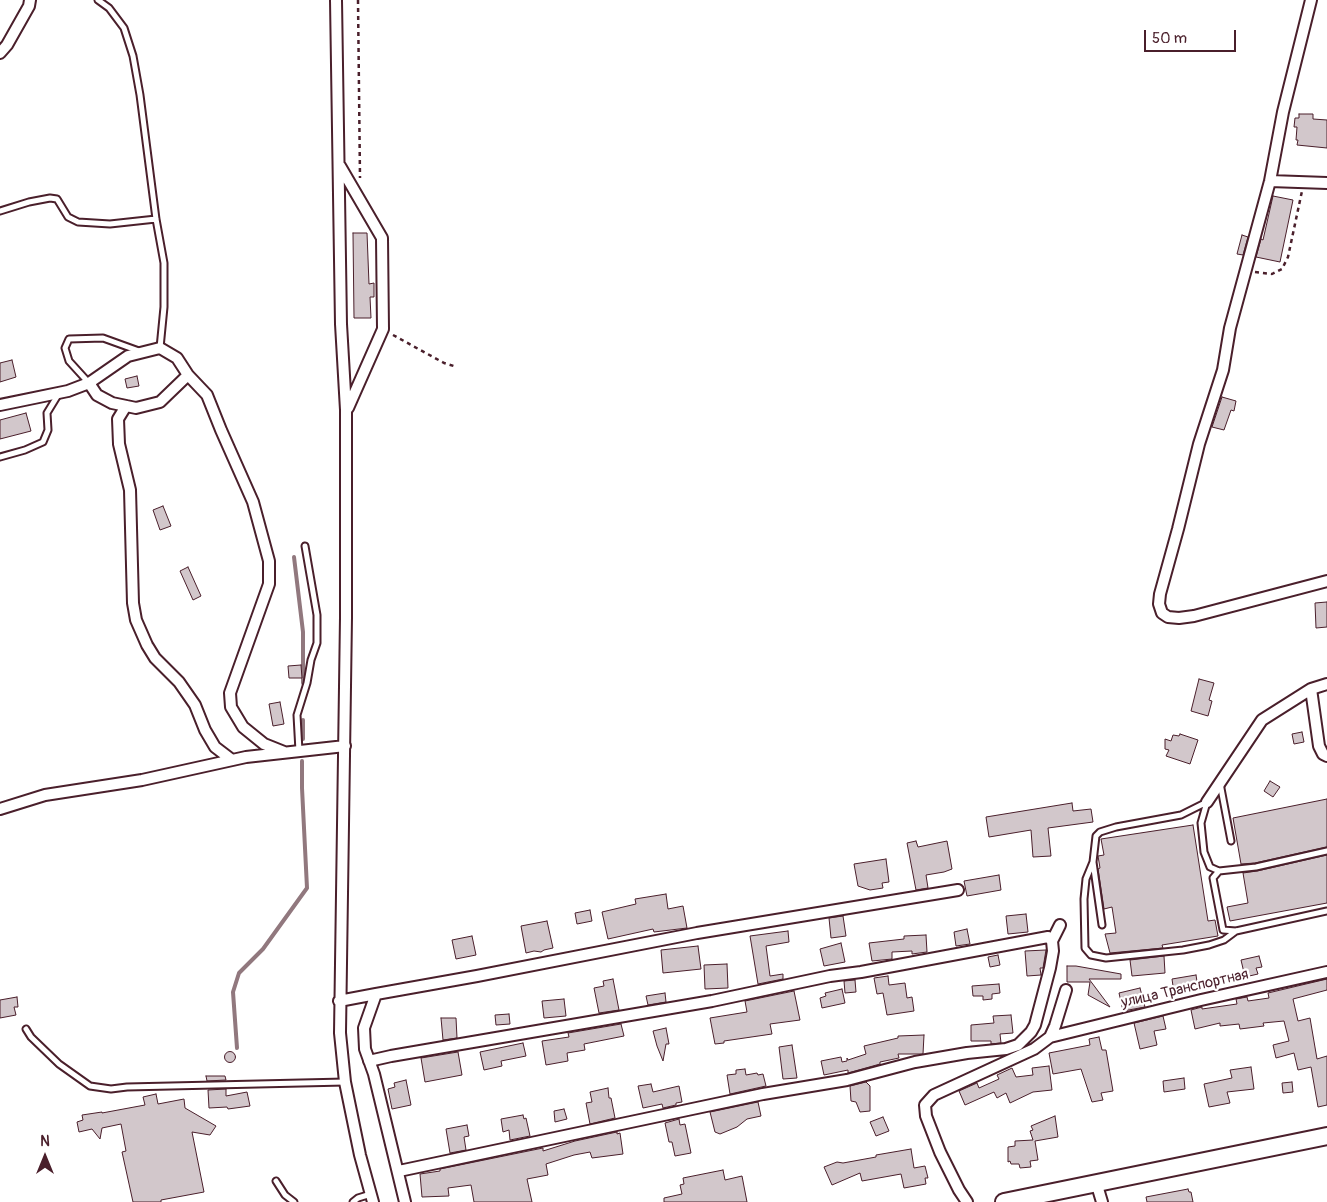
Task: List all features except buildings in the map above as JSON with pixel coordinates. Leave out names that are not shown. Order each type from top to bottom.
[{"type":"main road","points":[[1004,1202],[1042,1198],[1096,1182],[1327,1136]]},
{"type":"street","points":[[0,53],[7,45],[29,6],[30,0]]},
{"type":"street","points":[[336,0],[341,324],[346,410],[345,746],[339,1001],[345,1082],[360,1155],[372,1198]]},
{"type":"street","points":[[1311,0],[1283,112],[1270,182],[1230,328],[1223,370],[1199,444],[1159,604],[1162,613],[1168,616],[1179,618],[1194,616],[1327,581]]},
{"type":"street","points":[[339,166],[382,238],[383,329],[346,410]]},
{"type":"street","points":[[1270,182],[1327,182]]},
{"type":"street","points":[[0,405],[60,393],[89,382],[128,356],[160,348],[177,358],[188,375],[207,395],[253,502],[269,561],[268,584],[230,693],[231,707],[243,727],[264,744],[284,752]]},
{"type":"street","points":[[89,382],[97,395],[112,403],[136,408],[160,402],[188,375]]},
{"type":"street","points":[[126,406],[118,419],[119,444],[130,490],[133,603],[136,620],[155,658],[179,682],[195,706],[204,730],[216,747],[232,760]]},
{"type":"street","points":[[1207,802],[1262,720],[1312,689],[1327,684]]},
{"type":"street","points":[[1312,689],[1319,746],[1323,754],[1327,756]]},
{"type":"street","points":[[0,809],[45,795],[142,780],[232,760],[284,752],[345,746]]},
{"type":"street","points":[[339,1001],[705,932],[958,890]]},
{"type":"street","points":[[399,1171],[763,1094],[847,1080],[915,1062],[1006,1049],[1018,1045],[1035,1025],[1050,968],[1053,951],[1052,941],[1060,925]]},
{"type":"street","points":[[369,1061],[712,1001],[830,976],[861,972],[1048,937],[1052,941]]},
{"type":"street","name":"улица Транспортная","points":[[967,1202],[940,1152],[926,1116],[925,1105],[934,1095],[1034,1048],[1050,1037],[1191,1002],[1327,972]]},
{"type":"street","points":[[1050,1037],[1056,1026],[1066,990]]},
{"type":"street","points":[[376,994],[364,1028],[365,1049],[399,1171],[405,1202]]},
{"type":"street","points":[[1096,1182],[1102,1202]]},
{"type":"lane","points":[[98,0],[108,8],[124,28],[133,56],[164,263],[164,307],[160,348]]},
{"type":"lane","points":[[0,210],[50,198],[57,199],[68,217],[78,222],[110,224],[156,219]]},
{"type":"lane","points":[[89,382],[69,361],[65,348],[69,340],[85,337],[103,338],[144,352]]},
{"type":"lane","points":[[0,457],[25,450],[43,442],[48,430],[47,413],[60,393]]},
{"type":"lane","points":[[298,751],[298,715],[317,643],[317,615],[305,546]]},
{"type":"lane","points":[[1220,782],[1231,840]]},
{"type":"lane","points":[[1102,925],[1093,862],[1096,836],[1100,832],[1181,815],[1207,802]]},
{"type":"lane","points":[[1207,802],[1201,823],[1204,852],[1213,878],[1224,940]]},
{"type":"lane","points":[[1210,867],[1219,872],[1256,867],[1327,852]]},
{"type":"lane","points":[[1093,862],[1086,879],[1084,899],[1085,948],[1091,955],[1106,958],[1183,950],[1224,940],[1236,931]]},
{"type":"lane","points":[[1213,878],[1219,872]]},
{"type":"lane","points":[[1223,930],[1236,931],[1327,911]]},
{"type":"lane","points":[[26,1029],[31,1037],[59,1064],[90,1086],[111,1089],[126,1087],[345,1082]]},
{"type":"lane","points":[[276,1181],[285,1196],[294,1202]]},
{"type":"lane","points":[[353,1202],[358,1198],[372,1198]]},
{"type":"path","points":[[354,191],[360,179],[358,0]]},
{"type":"path","points":[[1246,269],[1258,273],[1272,274],[1282,269],[1288,257],[1303,182]]},
{"type":"path","points":[[383,329],[444,364],[457,366]]},
{"type":"waterway","points":[[294,557],[303,632],[303,683]]},
{"type":"waterway","points":[[303,720],[303,739]]},
{"type":"waterway","points":[[237,1048],[233,992],[239,973],[263,949],[307,888],[302,761]]}]
